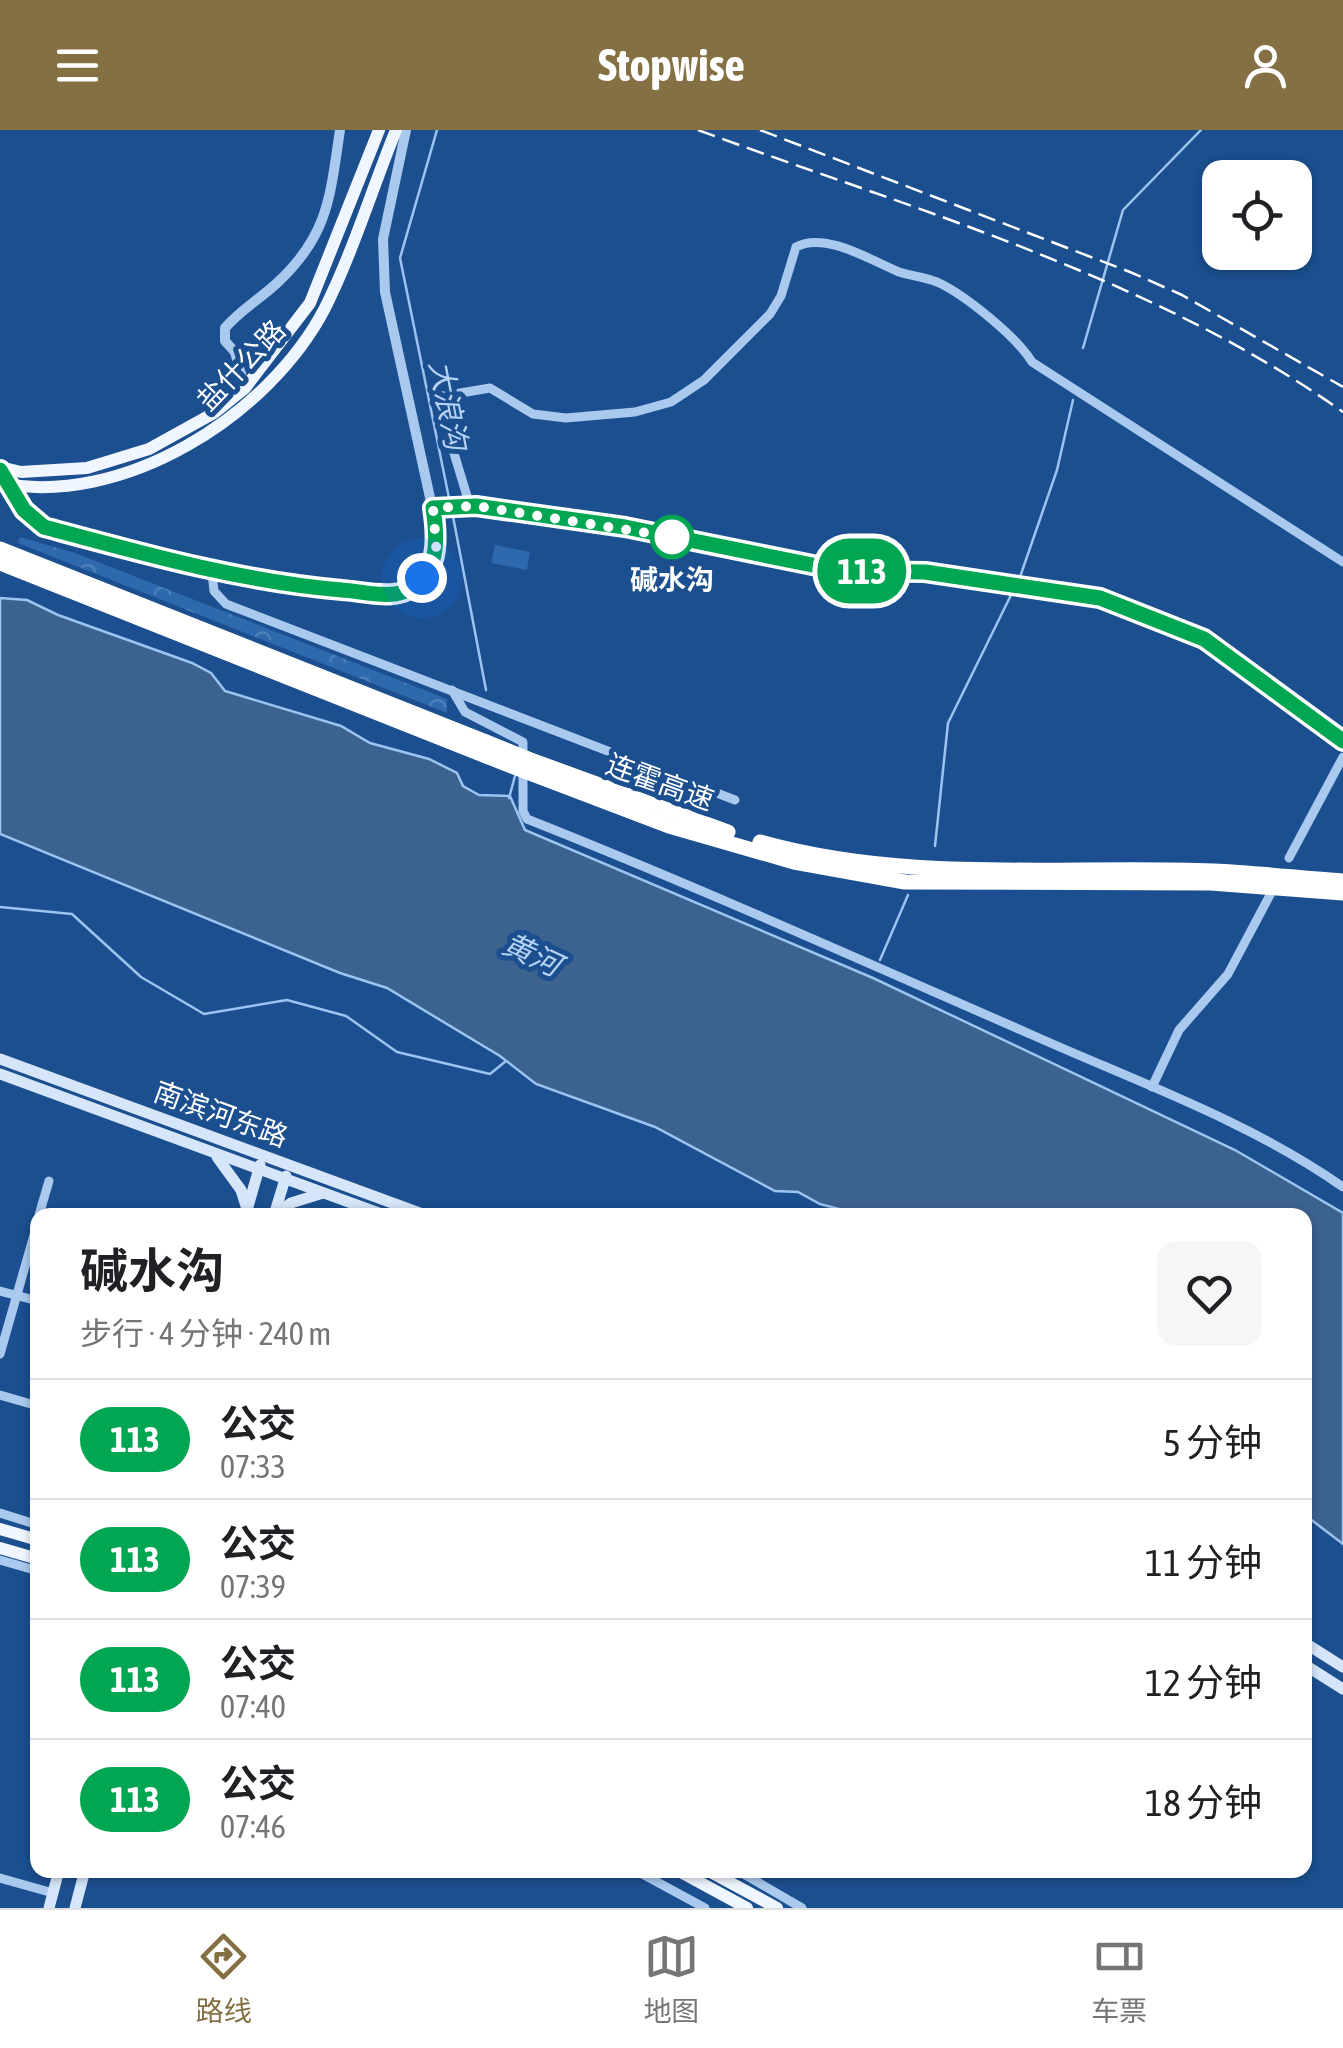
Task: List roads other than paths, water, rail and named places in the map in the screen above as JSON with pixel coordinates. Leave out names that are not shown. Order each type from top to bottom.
[{"type":"highway","name":"连霍高速","points":[[0,549],[669,826],[794,862],[905,882],[1211,883],[1343,893]]},
{"type":"highway","name":"连霍高速","points":[[0,563],[486,749]]},
{"type":"highway","name":"连霍高速","points":[[527,766],[766,844],[889,866],[960,873],[1213,871],[1343,881]]},
{"type":"main road","name":"盐什公路","points":[[0,467],[22,472],[87,468],[149,449],[214,412],[245,388],[310,304],[380,130]]},
{"type":"main road","name":"盐什公路","points":[[0,483],[20,487],[90,483],[155,462],[224,425],[278,370],[324,310],[396,130]]},
{"type":"main road","name":"南滨河东路","points":[[0,1058],[406,1208]]},
{"type":"main road","name":"南滨河东路","points":[[0,1074],[365,1208]]},
{"type":"main road","points":[[215,1154],[241,1190],[245,1208]]},
{"type":"main road","points":[[247,1208],[263,1156]]},
{"type":"main road","points":[[277,1208],[289,1166]]},
{"type":"main road","points":[[283,1208],[324,1193]]},
{"type":"main road","points":[[0,1529],[30,1538]]},
{"type":"main road","points":[[0,1548],[30,1557]]},
{"type":"main road","points":[[1312,1647],[1343,1667]]},
{"type":"main road","points":[[1312,1669],[1343,1689]]},
{"type":"main road","points":[[49,1908],[57,1878]]},
{"type":"main road","points":[[76,1908],[84,1878]]},
{"type":"main road","points":[[692,1878],[747,1908]]},
{"type":"main road","points":[[722,1878],[777,1908]]},
{"type":"street","points":[[245,388],[235,352],[225,341],[225,328],[297,264],[317,238],[329,208],[340,130]]},
{"type":"street","points":[[24,510],[44,527],[212,573],[279,584],[401,593],[422,578],[437,557],[438,507],[385,292],[383,239],[406,130]]},
{"type":"street","points":[[466,506],[437,397],[490,388],[533,414],[566,418],[635,412],[671,402],[704,380],[770,314],[782,296],[796,247],[811,242],[874,258],[900,272],[940,283],[996,322],[1032,362],[1343,562]]},
{"type":"street","points":[[235,352],[266,361]]},
{"type":"street","points":[[438,507],[466,506],[625,527],[842,571],[925,572],[1100,598],[1204,639],[1343,741]]},
{"type":"street","points":[[212,573],[214,591],[226,604],[735,800]]},
{"type":"street","points":[[452,690],[465,712],[523,742],[523,811],[527,819],[690,884],[1152,1087],[1278,1147],[1343,1187]]},
{"type":"street","points":[[1290,858],[1343,756]]},
{"type":"street","points":[[1152,1087],[1179,1030],[1228,974],[1271,893]]},
{"type":"street","points":[[41,1208],[49,1181]]},
{"type":"street","points":[[0,1354],[30,1247]]},
{"type":"street","points":[[0,1290],[30,1298]]},
{"type":"street","points":[[0,1395],[30,1404]]},
{"type":"street","points":[[0,1513],[30,1522]]},
{"type":"street","points":[[0,1560],[30,1568]]},
{"type":"street","points":[[0,1878],[53,1893]]},
{"type":"street","points":[[650,1878],[706,1908]]},
{"type":"street","points":[[751,1878],[802,1908]]},
{"type":"water","name":"黄河","points":[[0,598],[27,600],[192,663],[211,673],[225,691],[341,726],[370,743],[429,759],[457,773],[463,786],[479,795],[510,796],[525,830],[873,978],[1235,1150],[1343,1213],[1343,1544],[1312,1520],[1312,1208],[835,1208],[820,1204],[798,1192],[775,1191],[655,1127],[536,1084],[500,1056],[387,988],[340,973],[0,834]]},
{"type":"waterway","name":"大浪沟","points":[[437,130],[400,258],[450,503]]},
{"type":"waterway","points":[[1083,348],[1123,210],[1201,130]]},
{"type":"waterway","points":[[1020,577],[1057,470],[1073,400]]},
{"type":"waterway","name":"大浪沟","points":[[452,511],[486,690]]},
{"type":"waterway","points":[[935,846],[948,723],[1013,591]]},
{"type":"waterway","name":"大浪沟","points":[[509,798],[515,776]]},
{"type":"waterway","points":[[880,960],[908,895]]},
{"type":"waterway","points":[[0,907],[72,914],[141,977],[204,1014],[287,1000],[346,1016],[397,1052],[490,1074],[506,1061]]},
{"type":"tunnel","points":[[0,470],[24,510]]},
{"type":"railway","points":[[698,130],[1030,250],[1112,285],[1269,364],[1343,412]]},
{"type":"railway","points":[[760,130],[1130,272],[1182,295],[1343,387]]},
{"type":"place","name":"碱水沟","points":[[672,537]]}]
